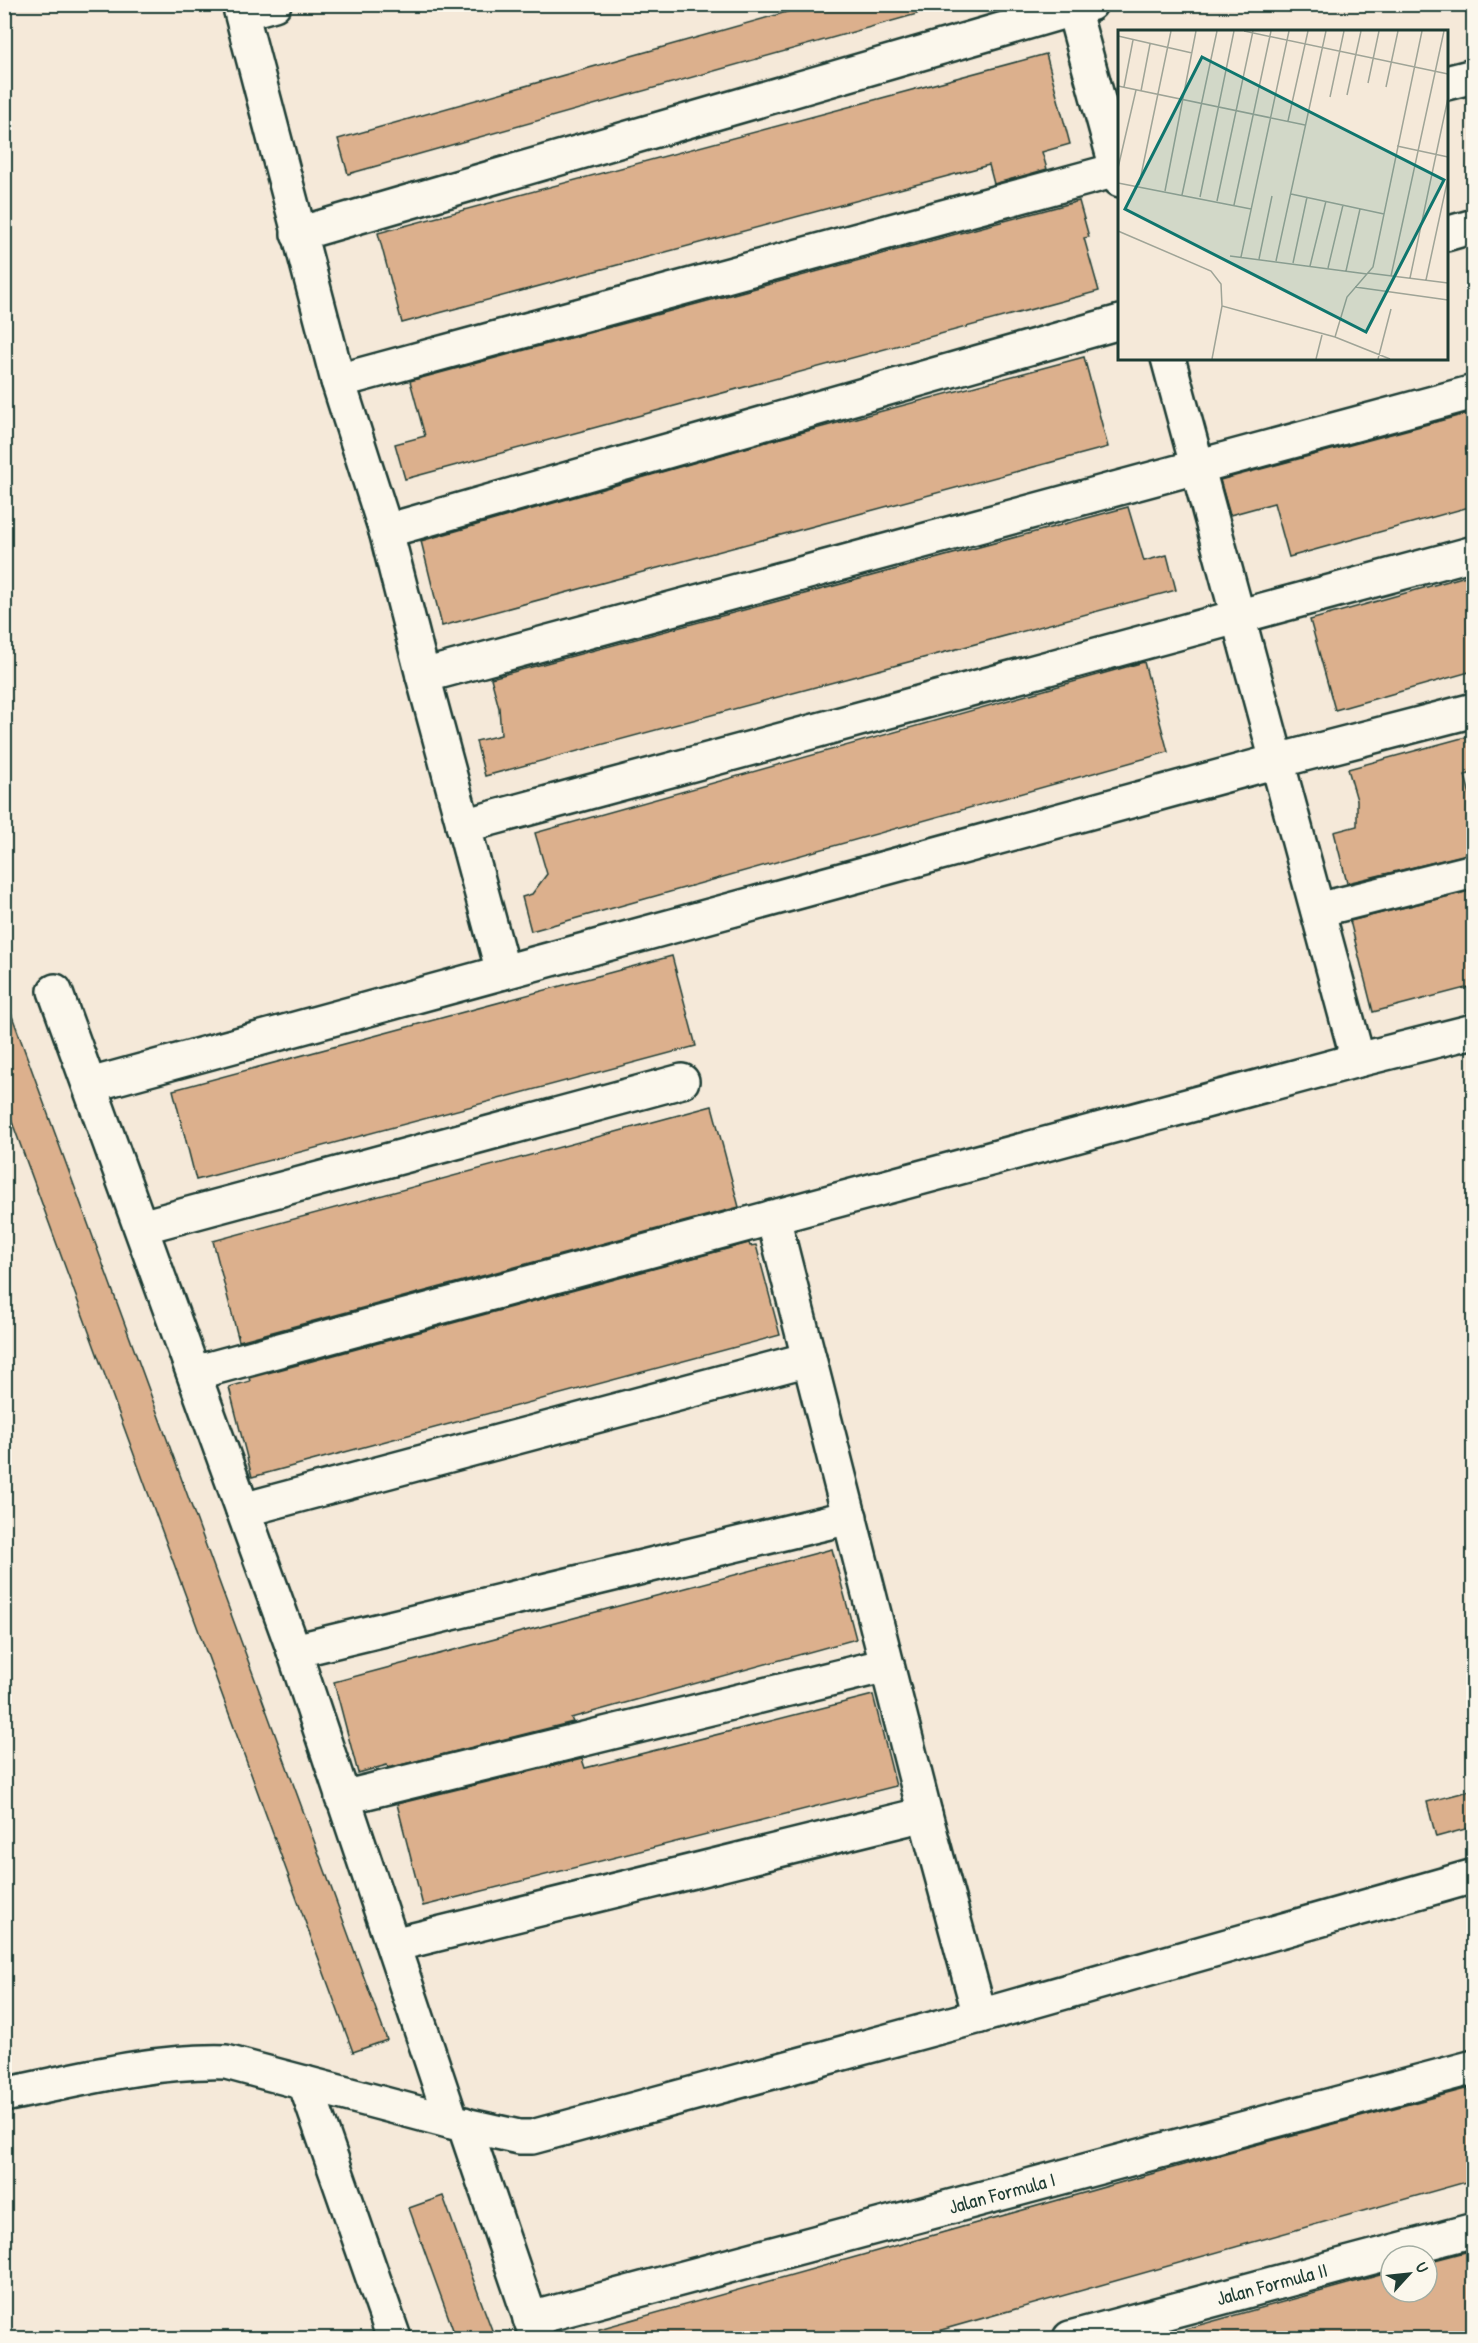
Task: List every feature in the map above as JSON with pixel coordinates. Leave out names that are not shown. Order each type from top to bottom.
[{"type":"street","points":[[274,4],[241,9],[298,234],[338,381],[386,531],[503,972]]},
{"type":"street","points":[[298,234],[1078,6],[1118,169]]},
{"type":"street","points":[[1448,82],[1473,75]]},
{"type":"street","points":[[338,381],[1118,173]]},
{"type":"street","points":[[1448,233],[1473,226]]},
{"type":"street","points":[[386,531],[1118,322]]},
{"type":"street","points":[[1169,360],[1358,1060]]},
{"type":"street","points":[[423,676],[1473,392]]},
{"type":"street","points":[[463,826],[1473,553]]},
{"type":"street","points":[[90,1085],[1277,761],[1473,710]]},
{"type":"street","points":[[1318,910],[1473,871]]},
{"type":"street","points":[[56,992],[294,1651],[393,1945],[534,2329]]},
{"type":"street","points":[[194,1373],[1473,1031]]},
{"type":"street","points":[[141,1227],[682,1081]]},
{"type":"street","points":[[774,1217],[925,1814],[980,2016]]},
{"type":"street","points":[[243,1510],[809,1359]]},
{"type":"street","points":[[294,1651],[850,1517]]},
{"type":"street","points":[[342,1798],[887,1665]]},
{"type":"street","points":[[393,1945],[925,1814]]},
{"type":"street","points":[[4,2095],[153,2065],[197,2061],[226,2062],[458,2123],[519,2137],[532,2137],[980,2016],[1473,1876]]},
{"type":"street","name":"Jalan Formula I","points":[[534,2329],[1473,2067]]},
{"type":"street","points":[[305,2083],[394,2338]]},
{"type":"street","name":"Jalan Formula II","points":[[1070,2338],[1473,2230]]},
{"type":"building","points":[[815,4],[916,4],[917,14],[348,174],[338,139]]},
{"type":"building","points":[[1046,54],[1070,144],[1042,152],[1047,169],[994,184],[989,165],[402,323],[378,233]]},
{"type":"building","points":[[1079,201],[1089,237],[1084,238],[1099,291],[405,479],[395,444],[425,436],[410,381]]},
{"type":"building","points":[[1084,357],[1108,447],[442,626],[421,541],[770,441]]},
{"type":"building","points":[[1473,412],[1473,447],[1466,449],[1473,477],[1473,506],[1289,557],[1274,503],[1230,515],[1220,480]]},
{"type":"building","points":[[1128,507],[1144,561],[1167,555],[1176,590],[485,776],[476,741],[501,735],[499,708],[491,678]]},
{"type":"building","points":[[1473,574],[1473,671],[1335,710],[1310,620]]},
{"type":"building","points":[[1144,662],[1168,752],[531,931],[522,897],[532,894],[547,874],[535,833]]},
{"type":"building","points":[[1473,735],[1473,773],[1465,775],[1473,807],[1473,853],[1347,883],[1334,832],[1357,826],[1357,800],[1348,769]]},
{"type":"building","points":[[1473,890],[1473,986],[1373,1012],[1350,921]]},
{"type":"building","points":[[672,956],[696,1046],[196,1180],[173,1090]]},
{"type":"building","points":[[4,1005],[8,1005],[387,2040],[353,2052],[4,1100]]},
{"type":"building","points":[[712,1106],[739,1207],[239,1341],[213,1241]]},
{"type":"building","points":[[749,1243],[750,1246],[756,1245],[780,1335],[252,1477],[229,1387],[250,1381],[249,1378]]},
{"type":"building","points":[[832,1549],[856,1639],[571,1718],[573,1722],[388,1768],[387,1765],[358,1773],[334,1682]]},
{"type":"building","points":[[873,1695],[896,1786],[423,1906],[397,1804],[582,1759],[585,1768]]},
{"type":"building","points":[[1473,1790],[1473,1827],[1436,1837],[1427,1802]]},
{"type":"building","points":[[1473,2087],[1473,2180],[913,2338],[601,2338],[599,2329],[1240,2149]]},
{"type":"building","points":[[443,2196],[495,2338],[456,2338],[409,2208]]},
{"type":"building","points":[[1473,2250],[1473,2338],[1187,2338],[1185,2329],[1379,2275],[1379,2304],[1439,2304],[1439,2259]]}]
